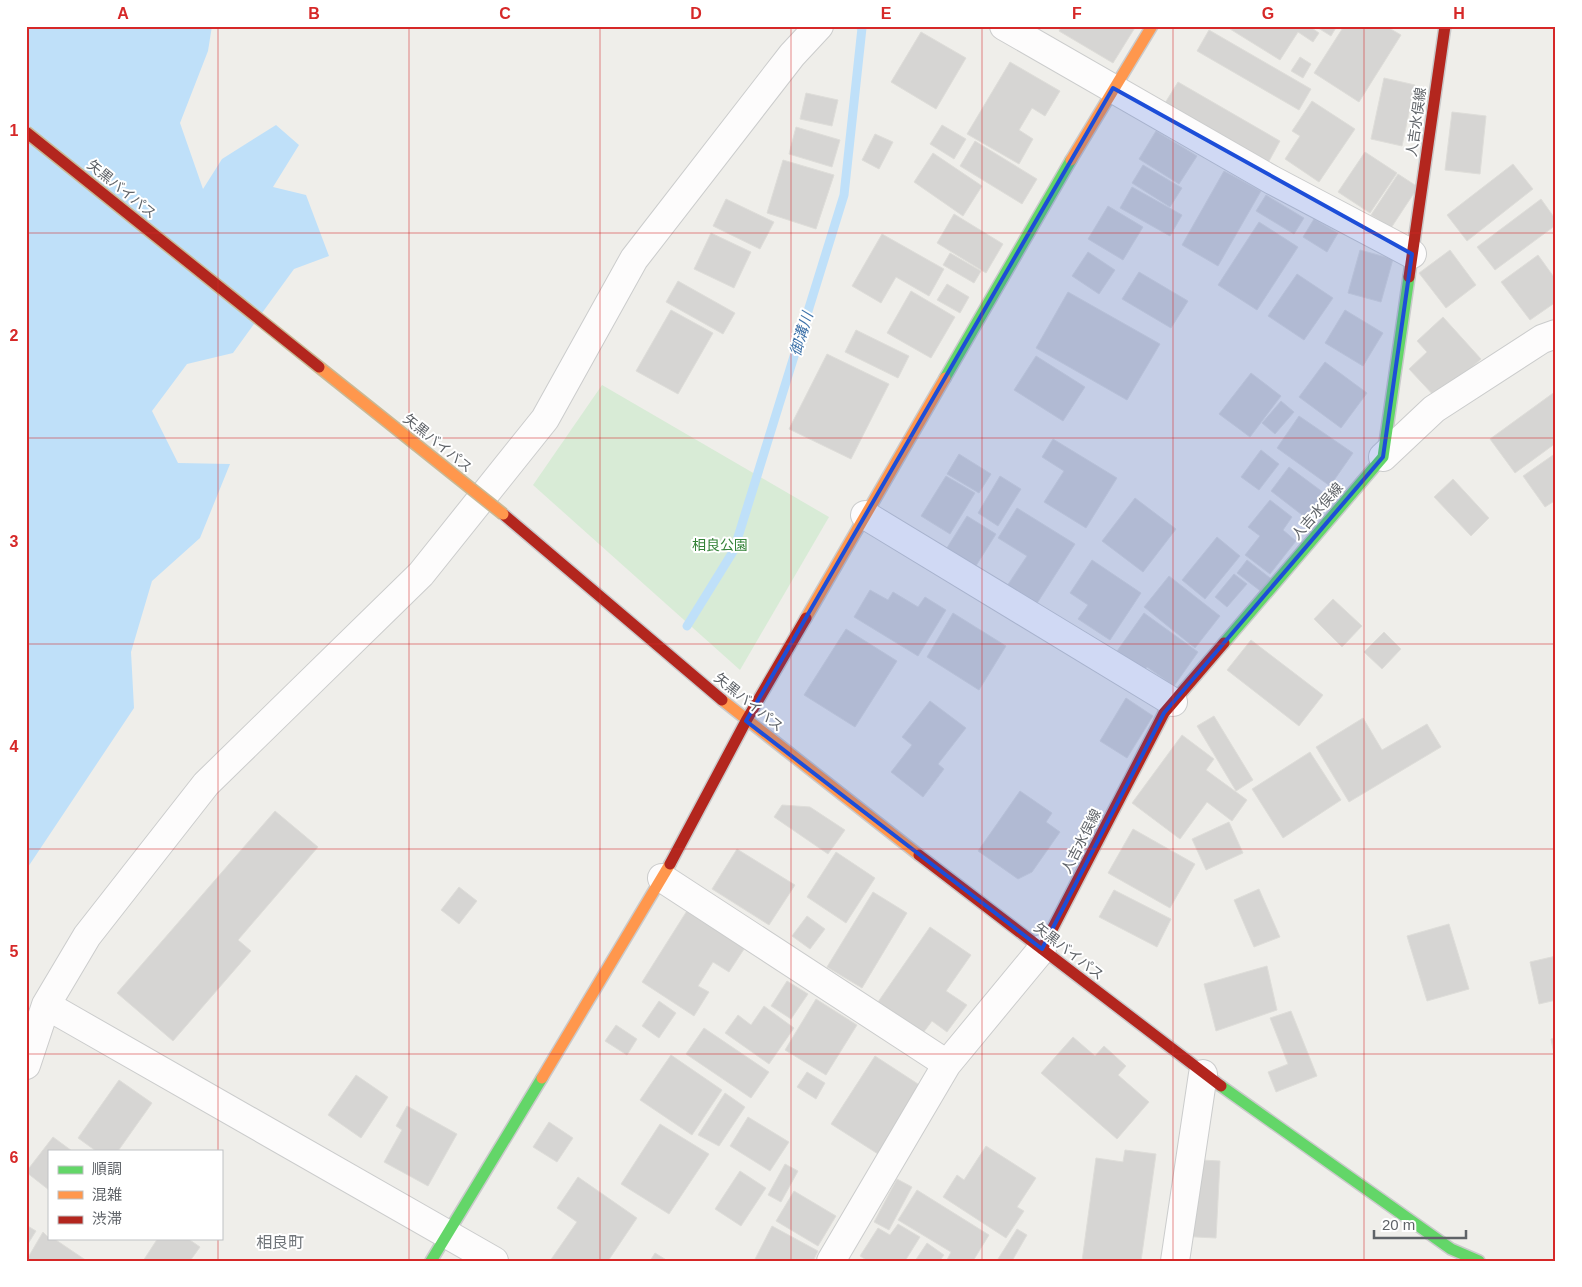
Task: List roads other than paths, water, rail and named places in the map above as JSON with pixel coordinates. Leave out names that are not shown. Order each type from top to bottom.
[{"type":"main road","points":[[430,1261],[662,878],[746,720],[1113,88],[1152,26]]},
{"type":"main road","name":"人吉水俣線","points":[[1042,949],[1164,713],[1383,457],[1445,26]]},
{"type":"main road","name":"矢黒バイパス","points":[[26,132],[503,514],[746,720],[1203,1074],[1451,1249],[1479,1261]]},
{"type":"street","points":[[26,1065],[46,1005],[87,936],[206,784],[421,574],[545,419],[634,259],[792,55],[819,26]]},
{"type":"street","points":[[1004,26],[1272,180],[1412,254]]},
{"type":"street","points":[[1383,457],[1434,409],[1542,338],[1556,334]]},
{"type":"street","points":[[865,515],[1173,702]]},
{"type":"street","points":[[662,878],[947,1064]]},
{"type":"street","points":[[831,1261],[947,1064],[1042,949]]},
{"type":"street","points":[[46,1005],[448,1232],[494,1261]]},
{"type":"street","points":[[1175,1261],[1203,1074]]},
{"type":"water","points":[[26,26],[212,26],[208,51],[180,123],[203,189],[222,159],[276,125],[299,145],[273,187],[306,195],[329,256],[294,269],[233,353],[187,364],[152,411],[178,463],[230,464],[200,538],[152,581],[131,652],[134,708],[26,870]]},
{"type":"waterway","name":"御溝川","points":[[687,626],[734,550],[844,195],[862,28],[860,26]]},
{"type":"district","name":"相良町","points":[[280,1242]]},
{"type":"park label","name":"相良公園","points":[[720,545]]}]
